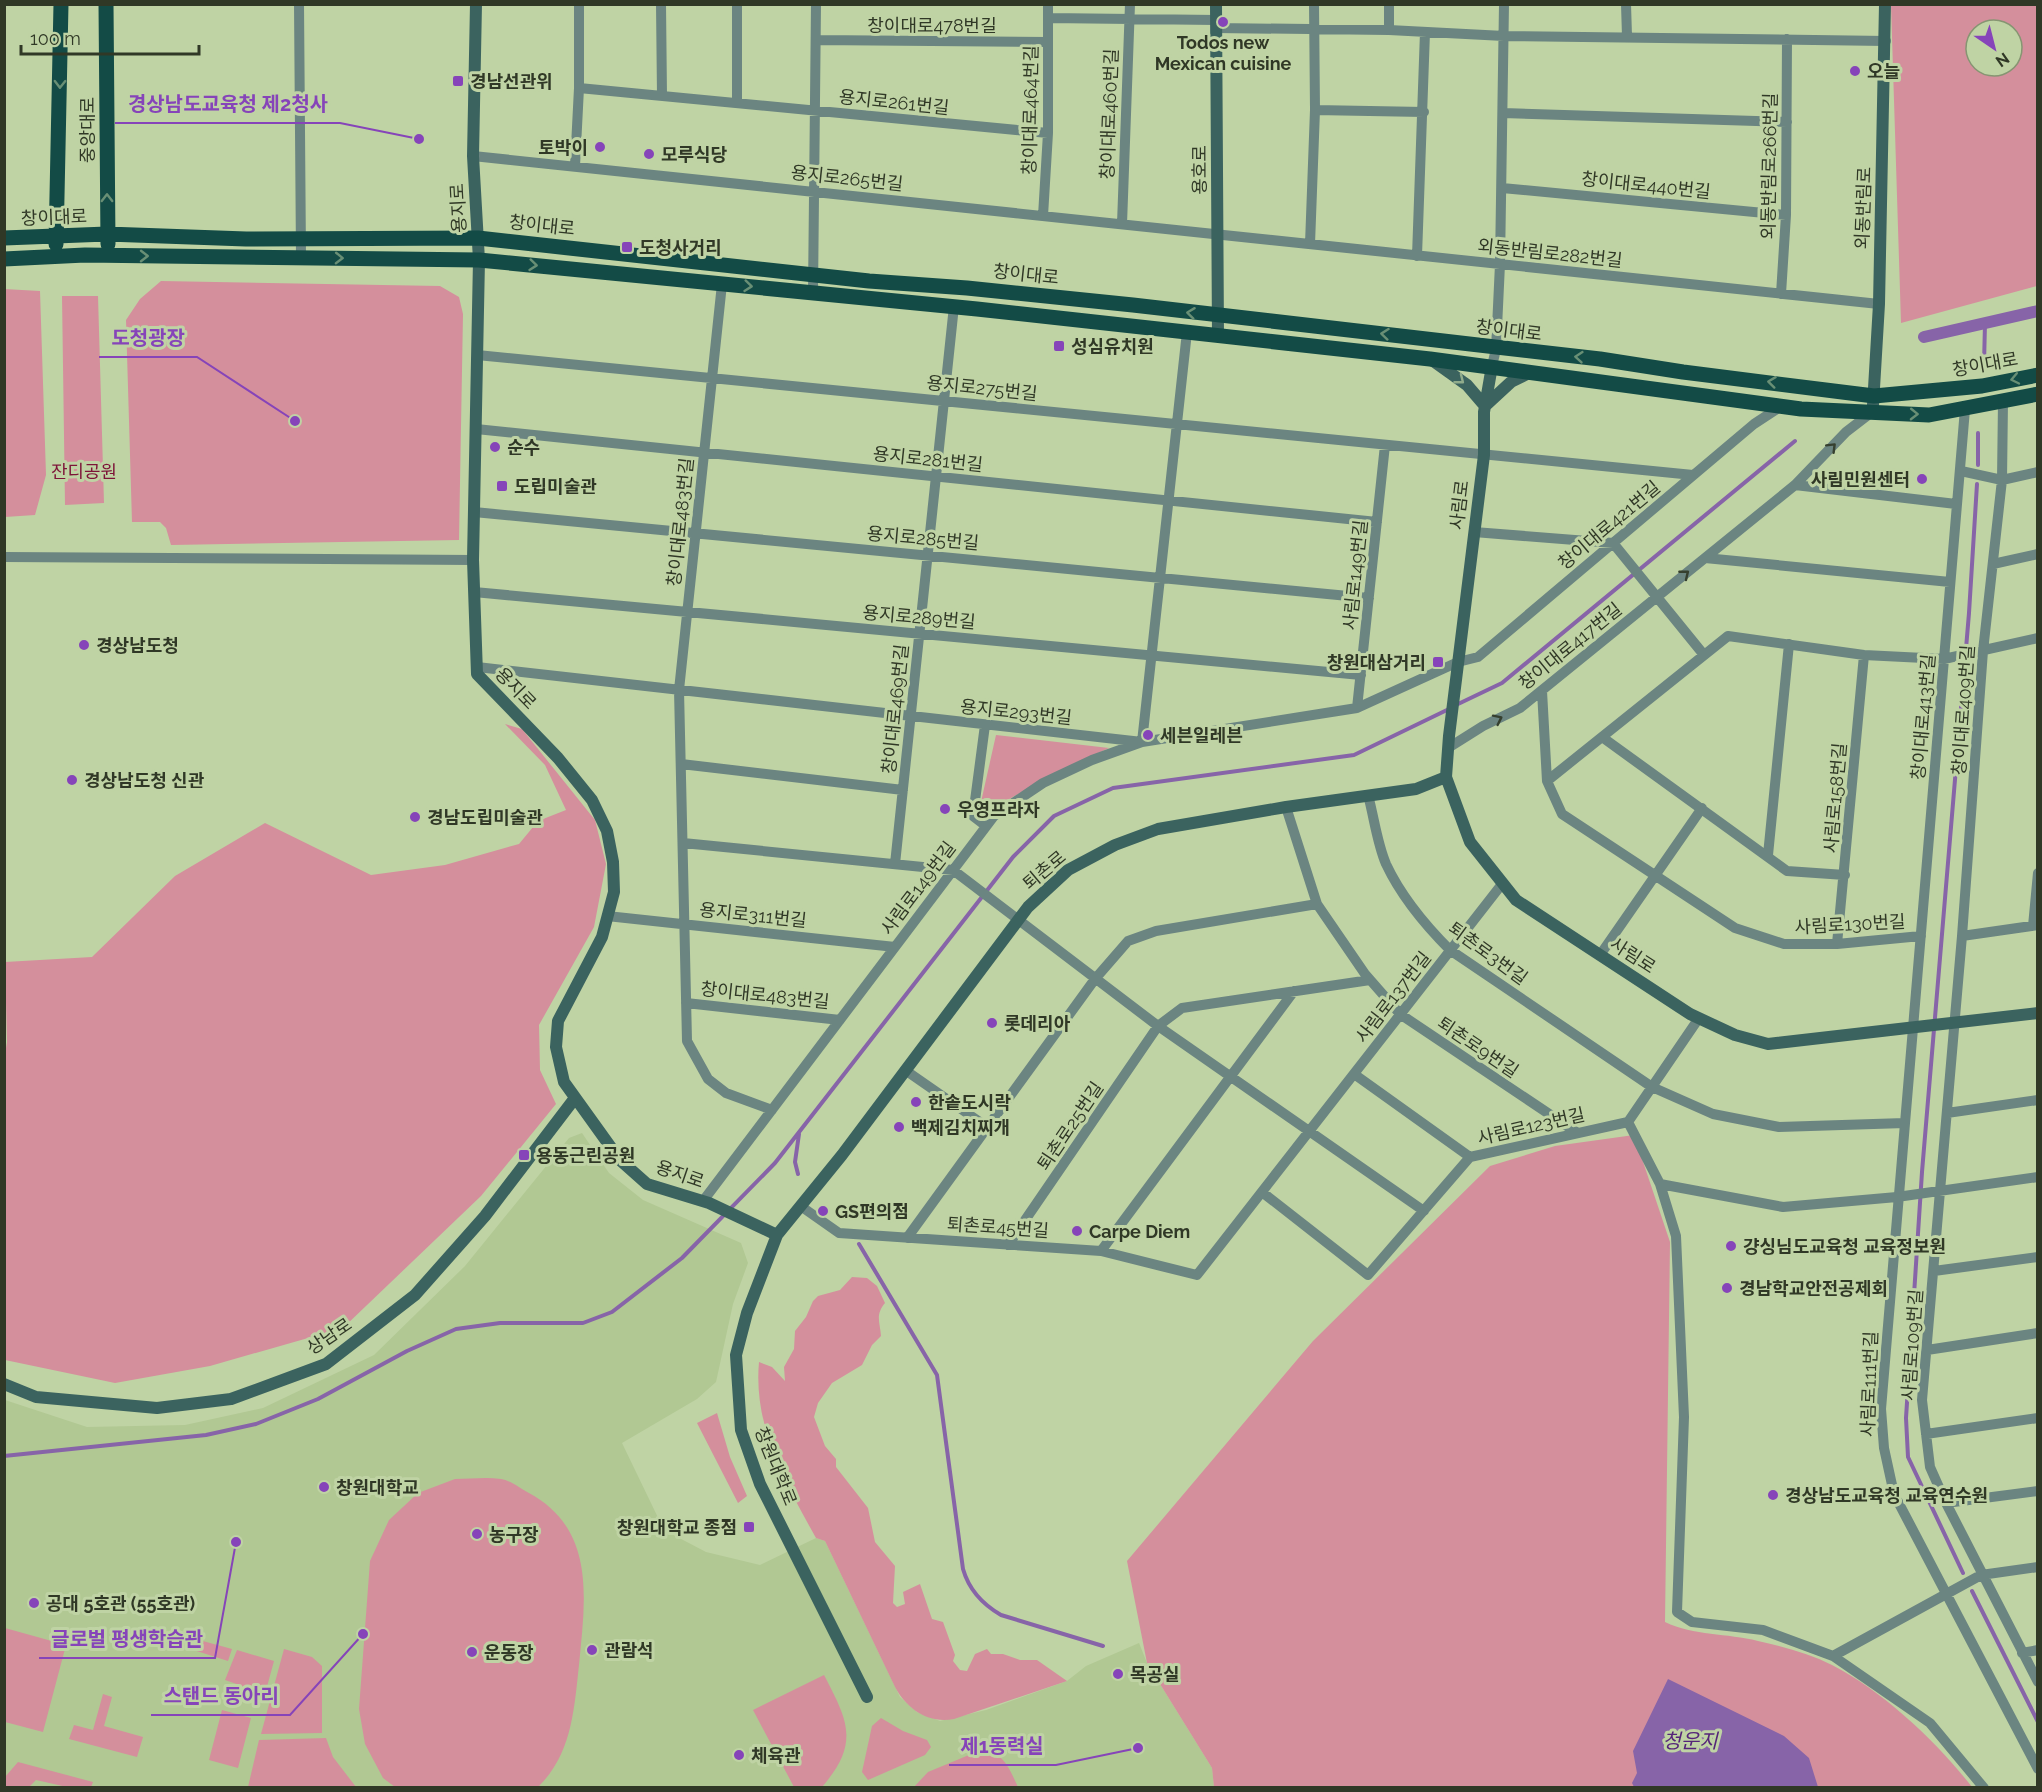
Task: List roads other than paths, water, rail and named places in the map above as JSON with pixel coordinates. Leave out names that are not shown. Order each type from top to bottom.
[{"type":"main road","name":"중앙대로","points":[[54,256],[58,236],[61,4]]},
{"type":"main road","name":"중앙대로","points":[[106,4],[109,256]]},
{"type":"main road","name":"창이대로","points":[[4,238],[107,234],[301,238],[478,238],[813,275],[1041,295],[1496,349],[1600,359],[1683,372],[1830,389],[1872,392],[1970,388],[2037,375]]},
{"type":"main road","points":[[4,259],[85,255],[479,260],[954,306],[1430,359],[1801,409],[1929,415],[2037,394]]},
{"type":"street","points":[[299,4],[301,257]]},
{"type":"street","name":"용지로","points":[[476,4],[473,156],[479,260],[473,560],[477,674],[558,758],[592,800],[608,831],[614,862],[614,892],[602,937],[558,1021],[556,1047],[564,1082],[620,1160],[647,1184],[706,1202],[777,1235]]},
{"type":"street","points":[[575,166],[579,88],[579,4]]},
{"type":"street","points":[[661,4],[662,96]]},
{"type":"street","points":[[737,103],[738,4]]},
{"type":"street","points":[[813,292],[816,4]]},
{"type":"street","name":"창이대로464번길","points":[[1043,216],[1048,133],[1048,4]]},
{"type":"street","name":"창이대로460번길","points":[[1122,224],[1130,4]]},
{"type":"street","name":"용호로","points":[[1216,4],[1218,336]]},
{"type":"street","points":[[1310,244],[1315,110],[1314,4]]},
{"type":"street","points":[[1389,4],[1389,30]]},
{"type":"street","points":[[1491,366],[1496,349],[1500,264],[1504,4]]},
{"type":"street","points":[[1626,4],[1627,36]]},
{"type":"street","name":"외동반림로","points":[[1872,412],[1878,304],[1886,41],[1885,4]]},
{"type":"street","points":[[1048,18],[1130,19],[1314,30],[1389,30],[1504,36],[1886,41]]},
{"type":"street","points":[[1416,256],[1424,112],[1425,32]]},
{"type":"street","name":"외동반림로266번길","points":[[1781,294],[1786,215],[1787,39]]},
{"type":"street","name":"창이대로478번길","points":[[816,40],[1048,42]]},
{"type":"street","name":"용지로261번길","points":[[579,88],[1048,133]]},
{"type":"street","points":[[1315,110],[1424,112]]},
{"type":"street","points":[[1503,113],[1787,122]]},
{"type":"street","name":"용지로265번길","points":[[473,156],[1218,236]]},
{"type":"street","name":"창이대로440번길","points":[[1502,188],[1786,215]]},
{"type":"street","name":"외동반림로282번길","points":[[1218,236],[1878,304]]},
{"type":"street","name":"창이대로483번길","points":[[722,284],[679,690],[687,1041],[708,1079],[726,1093],[772,1110]]},
{"type":"street","name":"창이대로469번길","points":[[895,864],[954,306]]},
{"type":"street","points":[[1142,742],[1188,332]]},
{"type":"street","name":"용지로275번길","points":[[477,355],[1484,455]]},
{"type":"street","points":[[1430,359],[1467,385],[1485,406],[1511,382],[1532,372]]},
{"type":"street","name":"사림로","points":[[1491,366],[1485,406],[1484,455],[1457,664],[1446,777],[1470,842],[1516,900],[1699,1018],[1734,1035],[1768,1044],[1947,1021]]},
{"type":"street","name":"창이대로409번길","points":[[1947,1021],[1962,936],[1979,652],[1993,564],[2002,480],[1999,401]]},
{"type":"street","name":"창이대로421번길","points":[[1457,664],[1478,657],[1754,424],[1780,407]]},
{"type":"street","name":"창이대로413번길","points":[[1914,1027],[1948,658],[1950,582],[1956,504],[1968,408]]},
{"type":"street","name":"창이대로417번길","points":[[1448,742],[1520,708],[1542,691],[1656,595],[1794,485],[1846,432],[1872,412]]},
{"type":"street","name":"용지로281번길","points":[[476,429],[1377,522]]},
{"type":"street","name":"사림로149번길","points":[[1357,708],[1385,445]]},
{"type":"street","points":[[1484,455],[1693,476]]},
{"type":"street","points":[[1961,471],[2002,480],[2037,472]]},
{"type":"street","points":[[1794,485],[1956,504]]},
{"type":"street","name":"용지로285번길","points":[[474,512],[1369,598]]},
{"type":"street","points":[[1474,532],[1612,543],[1704,655]]},
{"type":"street","points":[[1993,564],[2037,554]]},
{"type":"street","points":[[4,557],[473,560]]},
{"type":"street","points":[[1705,558],[1950,582]]},
{"type":"street","name":"용지로289번길","points":[[474,591],[1361,675]]},
{"type":"street","points":[[1547,781],[1728,636],[1864,655],[1948,658],[2037,638]]},
{"type":"street","points":[[1768,855],[1789,644]]},
{"type":"street","name":"사림로158번길","points":[[1837,944],[1864,655]]},
{"type":"street","name":"사림로149번길","points":[[706,1202],[895,947],[957,873],[994,816],[1043,783],[1092,760],[1142,742],[1357,708],[1457,664]]},
{"type":"street","name":"용지로293번길","points":[[477,667],[1142,742]]},
{"type":"street","name":"사림로130번길","points":[[1542,691],[1547,781],[1562,814],[1736,928],[1784,944],[1837,944],[1921,936]]},
{"type":"street","points":[[985,725],[974,816],[986,826]]},
{"type":"street","points":[[1602,737],[1768,855],[1787,871],[1845,876]]},
{"type":"street","points":[[681,764],[903,790]]},
{"type":"street","name":"퇴촌로","points":[[802,1207],[905,1071],[1014,919],[1068,870],[1115,845],[1158,829],[1286,807],[1416,789],[1446,777]]},
{"type":"street","name":"퇴촌로3번길","points":[[1368,795],[1385,862],[1417,914],[1450,950],[1652,1087]]},
{"type":"street","name":"퇴촌로9번길","points":[[1286,807],[1317,904],[1370,980],[1400,1014],[1576,1132]]},
{"type":"street","points":[[1600,955],[1702,808]]},
{"type":"street","points":[[682,843],[895,864],[957,873],[1014,919],[1158,1026],[1424,1211]]},
{"type":"street","points":[[1962,936],[2035,925],[2037,873]]},
{"type":"street","name":"사림로137번길","points":[[1197,1275],[1502,884]]},
{"type":"street","points":[[907,1238],[1095,979],[1128,941],[1156,931],[1317,904]]},
{"type":"street","name":"용지로311번길","points":[[607,916],[895,947]]},
{"type":"street","points":[[1158,1026],[1182,1008],[1370,980]]},
{"type":"street","points":[[1101,1251],[1294,991]]},
{"type":"street","name":"창이대로483번길","points":[[686,1003],[840,1020]]},
{"type":"street","points":[[1947,1021],[2037,1013]]},
{"type":"street","points":[[1699,1018],[1628,1122],[1660,1184],[1676,1236],[1684,1417],[1677,1612],[1692,1622],[1763,1630],[1833,1656],[1930,1724],[1984,1788]]},
{"type":"street","name":"사림로109번길","points":[[1947,1021],[1947,1113],[1934,1191],[1934,1271],[1922,1400],[1930,1467],[1981,1575],[2037,1682]]},
{"type":"street","name":"퇴촌로25번길","points":[[1008,1245],[1158,1026]]},
{"type":"street","name":"사림로111번길","points":[[1914,1027],[1881,1408],[1884,1448],[1894,1494],[2037,1769]]},
{"type":"street","points":[[905,1071],[987,1127]]},
{"type":"street","points":[[1354,1074],[1470,1156]]},
{"type":"street","points":[[1652,1087],[1713,1114],[1779,1126],[1905,1123]]},
{"type":"street","name":"상남로","points":[[4,1384],[36,1397],[157,1408],[231,1399],[326,1364],[415,1295],[485,1216],[575,1098]]},
{"type":"street","points":[[1947,1113],[2037,1100]]},
{"type":"street","name":"사림로123번길","points":[[1262,1192],[1368,1275],[1470,1156],[1628,1122]]},
{"type":"street","points":[[1660,1184],[1784,1207],[1901,1197],[2037,1177]]},
{"type":"street","name":"퇴촌로45번길","points":[[802,1207],[839,1233],[1101,1251],[1197,1275]]},
{"type":"street","name":"창원대학로","points":[[802,1207],[777,1235],[747,1312],[736,1356],[741,1430],[760,1484],[867,1697]]},
{"type":"street","points":[[1934,1271],[2037,1257]]},
{"type":"street","points":[[1928,1350],[2037,1333]]},
{"type":"street","points":[[1926,1434],[2037,1418]]},
{"type":"street","points":[[1946,1503],[2037,1491]]},
{"type":"street","points":[[1833,1656],[1981,1575],[2037,1567]]},
{"type":"street","points":[[2022,1653],[2037,1650]]},
{"type":"water","name":"청운지","points":[[1668,1679],[1784,1736],[1809,1758],[1818,1787],[1634,1787],[1632,1783],[1637,1773],[1633,1751]]},
{"type":"waterway","points":[[1924,337],[2038,311]]},
{"type":"waterway","points":[[1984,365],[1985,323]]},
{"type":"waterway","points":[[1978,433],[1978,465]]},
{"type":"waterway","points":[[1456,705],[1502,683],[1795,441]]},
{"type":"waterway","points":[[1963,1573],[1908,1457],[1906,1418],[1922,1172],[1969,613],[1977,484]]},
{"type":"waterway","points":[[4,1456],[206,1435],[256,1424],[318,1399],[407,1351],[456,1329],[500,1323],[583,1323],[612,1312],[682,1258],[775,1163],[1013,857],[1054,816],[1113,788],[1354,755],[1449,709]]},
{"type":"waterway","points":[[798,1174],[795,1162],[799,1134]]},
{"type":"waterway","points":[[859,1244],[937,1375],[963,1569],[973,1590],[982,1601],[1001,1615],[1103,1646]]},
{"type":"waterway","points":[[1972,1591],[2038,1722]]},
{"type":"place","name":"Todos new Mexican cuisine","points":[[1223,22]]},
{"type":"place","name":"오늘","points":[[1855,71]]},
{"type":"place","name":"경남선관위","points":[[458,81]]},
{"type":"place","name":"경상남도교육청 제2청사","points":[[419,139]]},
{"type":"place","name":"토박이","points":[[600,147]]},
{"type":"place","name":"모루식당","points":[[649,154]]},
{"type":"place","name":"도청사거리","points":[[627,247]]},
{"type":"place","name":"성심유치원","points":[[1059,346]]},
{"type":"place","name":"도청광장","points":[[295,421]]},
{"type":"place","name":"순수","points":[[495,447]]},
{"type":"place","name":"사림민원센터","points":[[1922,479]]},
{"type":"place","name":"도립미술관","points":[[502,486]]},
{"type":"place","name":"경상남도청","points":[[84,645]]},
{"type":"place","name":"창원대삼거리","points":[[1438,662]]},
{"type":"place","name":"세븐일레븐","points":[[1148,735]]},
{"type":"place","name":"경상남도청 신관","points":[[72,780]]},
{"type":"place","name":"우영프라자","points":[[945,809]]},
{"type":"place","name":"경남도립미술관","points":[[415,817]]},
{"type":"place","name":"롯데리아","points":[[992,1023]]},
{"type":"place","name":"한솥도시락","points":[[916,1102]]},
{"type":"place","name":"백제김치찌개","points":[[899,1127]]},
{"type":"place","name":"용동근린공원","points":[[524,1155]]},
{"type":"place","name":"GS편의점","points":[[823,1211]]},
{"type":"place","name":"Carpe Diem","points":[[1077,1231]]},
{"type":"place","name":"걍싱님도교육청 교육정보원","points":[[1731,1246]]},
{"type":"place","name":"경남학교안전공제회","points":[[1727,1288]]},
{"type":"place","name":"창원대학교","points":[[324,1487]]},
{"type":"place","name":"경상남도교육청 교육연수원","points":[[1773,1495]]},
{"type":"place","name":"창원대학교 종점","points":[[749,1527]]},
{"type":"place","name":"농구장","points":[[477,1534]]},
{"type":"place","name":"글로벌 평생학습관","points":[[236,1542]]},
{"type":"place","name":"공대 5호관 (55호관)","points":[[34,1603]]},
{"type":"place","name":"스탠드 동아리","points":[[363,1634]]},
{"type":"place","name":"관람석","points":[[592,1650]]},
{"type":"place","name":"운동장","points":[[472,1652]]},
{"type":"place","name":"목공실","points":[[1118,1674]]},
{"type":"place","name":"제1동력실","points":[[1138,1748]]},
{"type":"place","name":"체육관","points":[[739,1755]]},
{"type":"park label","name":"잔디공원","points":[[84,471]]}]
